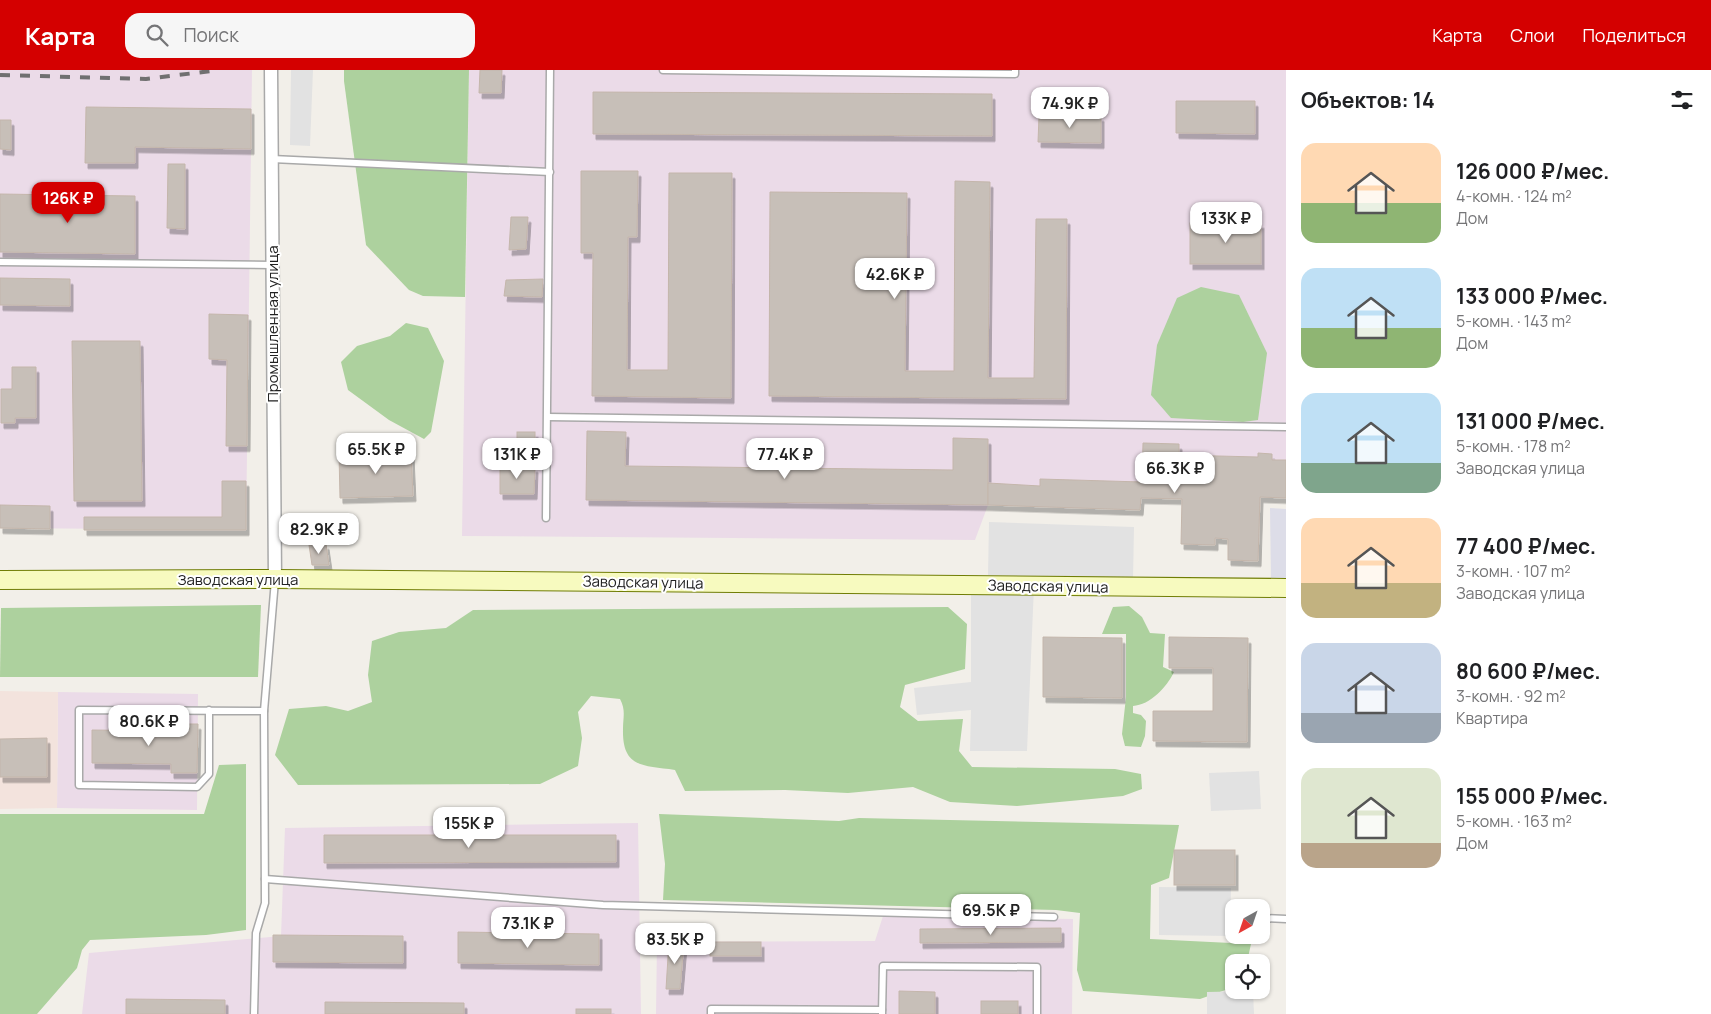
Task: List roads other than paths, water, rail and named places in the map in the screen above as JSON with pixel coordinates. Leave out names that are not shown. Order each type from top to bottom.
[{"type":"main road","name":"Заводская улица","points":[[0,580],[275,579],[1286,588]]},
{"type":"street","name":"Промышленная улица","points":[[272,70],[275,579]]},
{"type":"lane","points":[[546,518],[550,70]]},
{"type":"lane","points":[[664,70],[1015,74],[1015,70]]},
{"type":"lane","points":[[272,159],[550,172]]},
{"type":"lane","points":[[0,262],[272,264]]},
{"type":"lane","points":[[548,417],[1286,427]]},
{"type":"lane","points":[[254,1014],[256,933],[265,903],[264,711],[275,579]]},
{"type":"lane","points":[[209,710],[209,774],[197,787],[79,785],[80,710],[209,710],[264,711]]},
{"type":"lane","points":[[266,879],[603,905],[1054,917]]},
{"type":"lane","points":[[1270,918],[1286,919]]},
{"type":"lane","points":[[712,1014],[712,1009],[882,1012],[883,966],[1037,967],[1037,1014]]},
{"type":"railway","points":[[0,75],[146,79],[219,70]]}]
